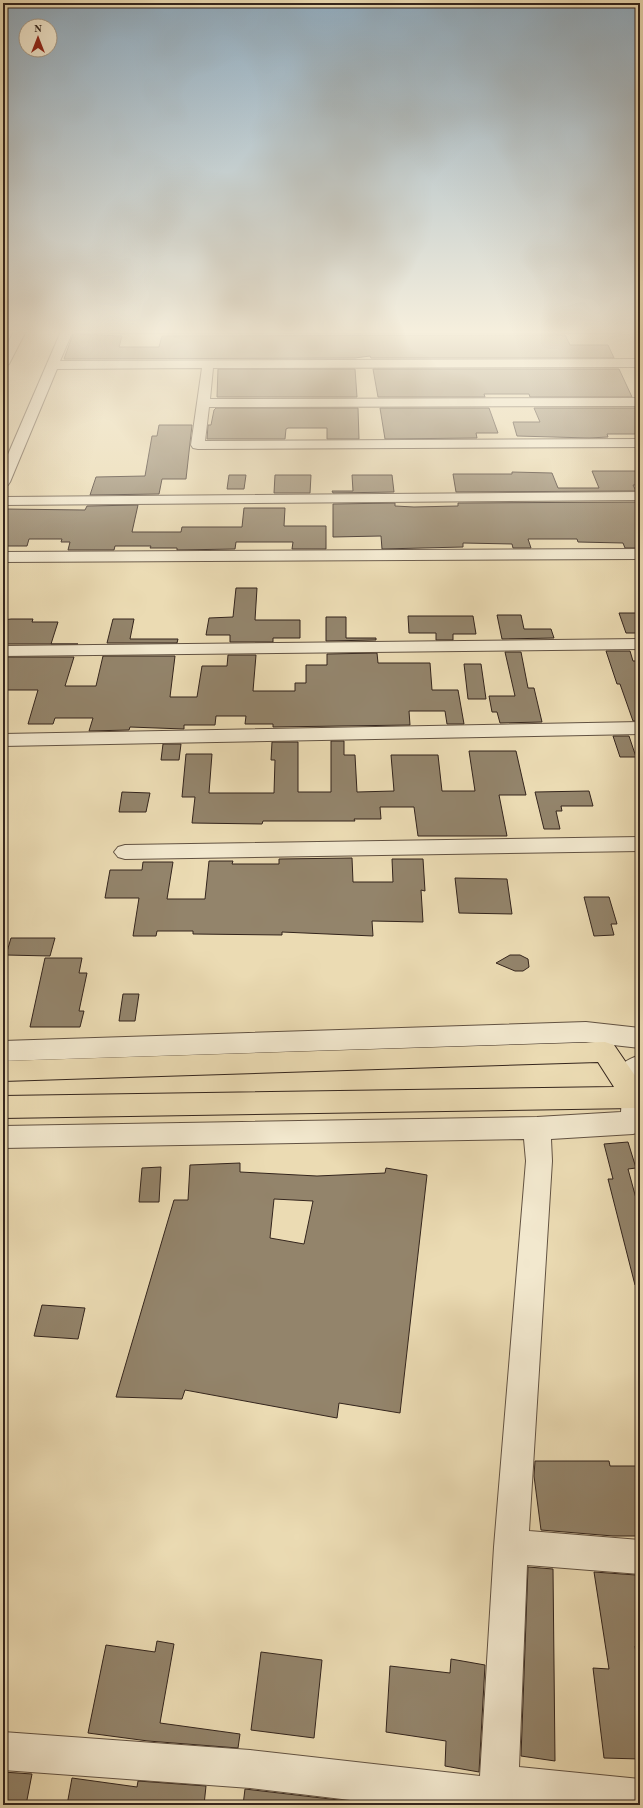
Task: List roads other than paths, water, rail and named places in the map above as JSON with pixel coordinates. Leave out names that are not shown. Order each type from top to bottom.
[{"type":"main road","points":[[3,1071],[605,1052],[634,1079]]},
{"type":"main road","points":[[3,1107],[634,1079]]},
{"type":"street","points":[[3,482],[32,413]]},
{"type":"street","points":[[201,413],[197,443],[198,446],[640,443]]},
{"type":"street","points":[[3,501],[640,496]]},
{"type":"street","points":[[3,558],[640,554]]},
{"type":"street","points":[[3,651],[640,644]]},
{"type":"street","points":[[3,740],[640,728]]},
{"type":"street","points":[[125,852],[640,844]]},
{"type":"street","points":[[3,1051],[586,1032],[640,1038]]},
{"type":"street","points":[[3,1137],[537,1128],[633,1123],[634,1079]]},
{"type":"street","points":[[498,1796],[511,1546],[539,1161],[537,1128]]},
{"type":"street","points":[[511,1546],[640,1557]]},
{"type":"street","points":[[3,1751],[250,1769],[498,1796],[640,1798]]}]
